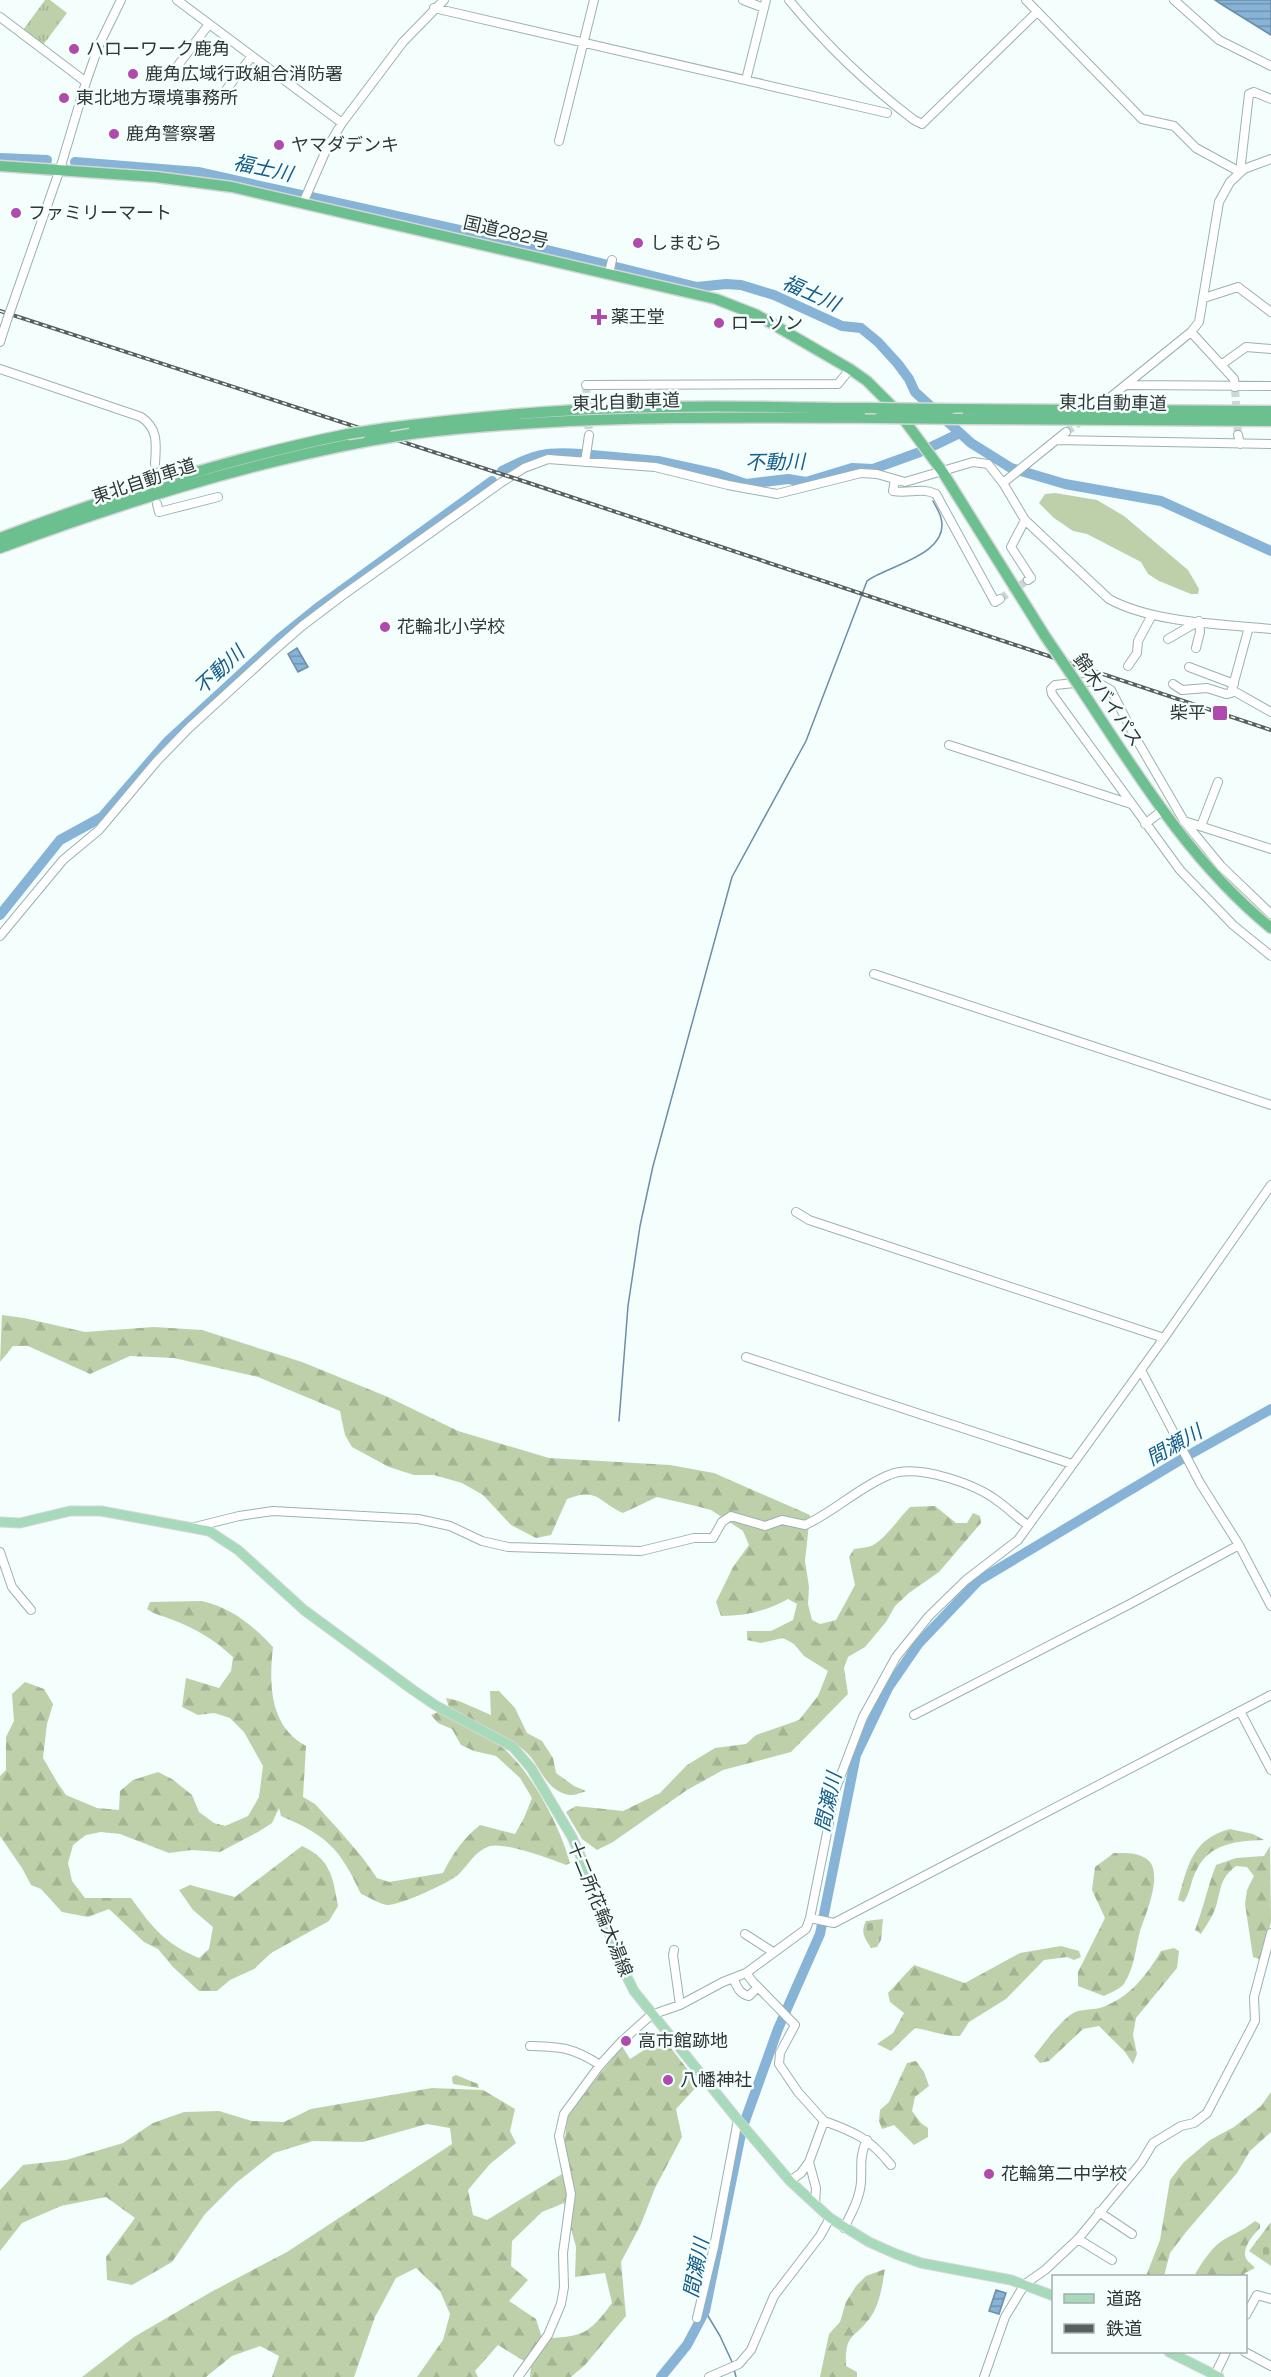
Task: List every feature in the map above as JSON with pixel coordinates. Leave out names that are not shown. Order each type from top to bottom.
[{"type":"highway","name":"国道282号","points":[[0,166],[189,180],[232,187],[609,273],[726,303],[757,315],[867,381],[899,413],[942,471]]},
{"type":"highway","name":"東北自動車道","points":[[0,538],[111,498],[208,467],[348,434],[515,413],[665,407],[1271,411]]},
{"type":"highway","name":"東北自動車道","points":[[0,548],[211,476],[303,453],[410,434],[515,423],[665,417],[1271,421]]},
{"type":"highway","name":"錦木バイパス","points":[[942,471],[1045,636],[1163,810],[1179,822],[1211,871],[1271,928]]},
{"type":"main road","name":"十二所花輪大湯線","points":[[0,1522],[20,1523],[70,1511],[101,1511],[195,1527],[221,1537],[304,1610],[420,1695],[513,1747],[531,1768],[572,1837],[593,1884],[620,1964],[633,1991],[790,2181],[844,2228],[896,2254],[921,2263],[1025,2284],[1052,2296]]},
{"type":"main road","points":[[1171,2353],[1216,2376]]},
{"type":"street","points":[[0,342],[60,169],[99,45],[121,0]]},
{"type":"street","points":[[177,0],[342,123]]},
{"type":"street","points":[[303,203],[327,148],[342,123],[379,72],[434,8],[444,0]]},
{"type":"street","points":[[559,141],[594,0]]},
{"type":"street","points":[[745,0],[765,4],[746,80]]},
{"type":"street","points":[[789,0],[825,41],[879,93],[922,124],[1037,12]]},
{"type":"street","points":[[1026,0],[1142,119],[1174,126],[1196,148],[1240,172]]},
{"type":"street","points":[[1174,0],[1220,40],[1271,66]]},
{"type":"street","points":[[434,8],[886,113]]},
{"type":"street","points":[[0,17],[86,82]]},
{"type":"street","points":[[176,68],[209,24]]},
{"type":"street","points":[[219,99],[252,56]]},
{"type":"street","points":[[1240,172],[1249,93],[1254,92],[1271,99]]},
{"type":"street","points":[[1107,400],[1191,332],[1199,322],[1219,202],[1230,182],[1240,172],[1271,159]]},
{"type":"street","points":[[609,273],[612,260]]},
{"type":"street","points":[[1204,298],[1238,287],[1271,312]]},
{"type":"street","points":[[1191,332],[1234,379],[1235,387]]},
{"type":"street","points":[[1221,365],[1246,347],[1271,349]]},
{"type":"street","points":[[0,369],[141,417],[152,424],[157,443],[155,464]]},
{"type":"street","points":[[586,385],[838,384],[850,369]]},
{"type":"street","points":[[1127,385],[1271,386]]},
{"type":"street","points":[[1003,483],[1066,432]]},
{"type":"street","points":[[585,462],[589,435]]},
{"type":"street","points":[[1238,435],[1240,444]]},
{"type":"street","points":[[1057,440],[1271,444]]},
{"type":"street","points":[[0,936],[63,860],[99,830],[157,761],[189,728],[310,620],[524,468],[549,459],[655,467],[777,494],[861,473],[877,474],[895,480],[918,479],[973,462],[988,464],[1003,483],[1025,520],[1108,599],[1152,615],[1271,629]]},
{"type":"street","points":[[895,480],[893,490],[902,493],[925,489],[936,494],[995,602],[1000,599]]},
{"type":"street","points":[[157,504],[159,512],[218,497]]},
{"type":"street","points":[[1025,520],[1011,546],[1032,578],[1028,580]]},
{"type":"street","points":[[1128,666],[1137,653],[1138,641],[1152,615]]},
{"type":"street","points":[[1168,639],[1199,621]]},
{"type":"street","points":[[1196,648],[1200,632],[1199,621]]},
{"type":"street","points":[[1173,684],[1182,690],[1206,688],[1226,694],[1233,687],[1249,627]]},
{"type":"street","points":[[1189,667],[1233,687],[1271,712]]},
{"type":"street","points":[[1271,914],[1179,822],[1112,690],[1095,681],[1055,685],[1051,689],[1052,694],[1145,824],[1196,889],[1233,925],[1271,956]]},
{"type":"street","points":[[949,745],[1133,805]]},
{"type":"street","points":[[1201,826],[1218,782]]},
{"type":"street","points":[[1145,824],[1163,810]]},
{"type":"street","points":[[1179,822],[1201,826],[1271,849]]},
{"type":"street","points":[[874,974],[1271,1105]]},
{"type":"street","points":[[518,2377],[548,2335],[561,2304],[564,2287],[563,2253],[571,2194],[559,2136],[564,2115],[600,2066],[622,2041],[651,2015],[680,2005],[746,1973],[806,1929],[812,1918],[836,1788],[863,1717],[891,1667],[928,1616],[966,1580],[1018,1540],[1271,1185]]},
{"type":"street","points":[[796,1212],[809,1220],[1164,1338]]},
{"type":"street","points":[[746,1357],[1072,1464]]},
{"type":"street","points":[[1141,1370],[1196,1476],[1239,1545],[1271,1606]]},
{"type":"street","points":[[195,1527],[273,1511],[342,1513],[418,1519],[450,1526],[482,1541],[508,1547],[641,1551],[694,1538],[713,1538],[722,1522],[731,1516],[748,1519],[765,1526],[782,1520],[805,1525],[889,1475],[906,1471],[931,1474],[984,1492],[1028,1526]]},
{"type":"street","points":[[914,1715],[1239,1545]]},
{"type":"street","points":[[0,1552],[12,1587],[31,1610]]},
{"type":"street","points":[[812,1918],[834,1923],[1271,1695]]},
{"type":"street","points":[[1240,1711],[1271,1770]]},
{"type":"street","points":[[984,2377],[1005,2317],[1025,2284],[1046,2270],[1078,2239],[1141,2163],[1153,2143],[1181,2126],[1194,2123],[1207,2113],[1255,2021],[1254,1997],[1271,1933]]},
{"type":"street","points":[[745,1934],[773,1952]]},
{"type":"street","points":[[674,1950],[680,2005]]},
{"type":"street","points":[[746,1973],[795,2025],[780,2053],[779,2064],[798,2092],[824,2121],[867,2140],[891,2165]]},
{"type":"street","points":[[733,1978],[740,1992],[745,1995],[749,1996],[758,1987]]},
{"type":"street","points":[[530,2046],[568,2048],[582,2053],[600,2066]]},
{"type":"street","points":[[790,2181],[801,2173],[809,2162],[824,2121]]},
{"type":"street","points":[[697,2318],[739,2122]]},
{"type":"street","points":[[844,2228],[859,2192],[862,2149],[867,2140]]},
{"type":"street","points":[[809,2162],[816,2188],[815,2204]]},
{"type":"street","points":[[1099,2212],[1132,2234]]},
{"type":"street","points":[[709,2377],[739,2364],[751,2350],[774,2296],[820,2236],[830,2218]]},
{"type":"street","points":[[1078,2239],[1112,2260]]},
{"type":"street","points":[[1247,2312],[1257,2295],[1271,2300]]},
{"type":"street","points":[[1216,2376],[1227,2353]]},
{"type":"street","points":[[1247,2353],[1271,2366]]},
{"type":"green space","points":[[45,0],[50,0],[67,13],[43,45],[23,30]]},
{"type":"green space","points":[[1055,493],[1097,500],[1124,516],[1188,570],[1199,589],[1198,594],[1191,594],[1159,581],[1148,574],[1141,562],[1087,534],[1073,531],[1054,518],[1039,503],[1045,494]]},
{"type":"green space","points":[[2,1315],[85,1332],[154,1327],[202,1330],[302,1362],[388,1397],[458,1431],[549,1458],[670,1465],[714,1473],[810,1515],[805,1561],[809,1587],[808,1604],[812,1620],[820,1624],[836,1620],[855,1585],[849,1557],[854,1549],[869,1547],[878,1542],[910,1507],[935,1506],[956,1523],[967,1523],[973,1513],[980,1516],[981,1523],[939,1572],[895,1606],[886,1622],[865,1647],[848,1657],[844,1668],[848,1694],[791,1752],[723,1770],[687,1790],[613,1842],[597,1850],[582,1839],[566,1812],[576,1806],[623,1811],[660,1793],[687,1765],[715,1748],[746,1744],[756,1735],[799,1720],[818,1696],[828,1671],[804,1656],[794,1644],[783,1638],[761,1643],[747,1640],[747,1631],[771,1631],[793,1620],[797,1604],[788,1599],[756,1612],[721,1616],[716,1602],[733,1567],[749,1545],[743,1531],[711,1510],[696,1506],[657,1497],[623,1513],[597,1497],[585,1494],[567,1499],[551,1535],[536,1538],[511,1525],[483,1495],[462,1483],[434,1475],[414,1475],[389,1467],[352,1447],[345,1435],[340,1411],[258,1377],[174,1358],[130,1356],[90,1374],[28,1346],[13,1346],[0,1362]]},
{"type":"green space","points":[[202,1601],[223,1608],[241,1618],[273,1647],[272,1689],[278,1716],[294,1738],[306,1746],[303,1797],[315,1804],[338,1829],[377,1878],[389,1882],[443,1873],[459,1847],[480,1825],[515,1834],[532,1798],[520,1778],[496,1756],[474,1751],[461,1745],[452,1729],[438,1723],[431,1715],[438,1712],[499,1745],[521,1767],[551,1816],[570,1863],[566,1865],[506,1846],[490,1846],[473,1858],[459,1874],[446,1882],[413,1898],[387,1905],[361,1894],[346,1866],[331,1846],[310,1830],[281,1816],[279,1808],[272,1823],[220,1852],[192,1850],[169,1853],[120,1834],[101,1832],[86,1835],[73,1845],[68,1863],[72,1881],[85,1898],[131,1898],[160,1934],[177,1947],[199,1958],[209,1949],[213,1927],[193,1910],[179,1890],[190,1885],[235,1897],[302,1846],[312,1851],[325,1863],[332,1878],[338,1906],[329,1921],[271,1953],[254,1969],[230,1980],[217,1991],[199,1991],[173,1967],[158,1949],[144,1942],[109,1909],[88,1917],[62,1912],[41,1889],[31,1885],[0,1836],[0,1776],[6,1770],[6,1737],[14,1721],[12,1694],[25,1682],[44,1689],[53,1704],[47,1724],[43,1758],[66,1795],[97,1808],[119,1810],[120,1791],[133,1780],[158,1772],[172,1779],[192,1795],[199,1812],[214,1823],[225,1826],[248,1816],[259,1797],[263,1766],[244,1732],[230,1718],[214,1713],[198,1715],[182,1707],[186,1678],[219,1688],[231,1671],[233,1657],[197,1631],[147,1609],[150,1602]]},
{"type":"green space","points":[[490,1691],[499,1691],[515,1708],[527,1733],[542,1741],[553,1758],[556,1773],[574,1786],[586,1791],[570,1795],[554,1788],[520,1747],[502,1735],[450,1710],[446,1698],[491,1715]]},
{"type":"green space","points":[[1230,1829],[1253,1834],[1264,1840],[1225,1845],[1208,1854],[1196,1871],[1184,1902],[1178,1900],[1189,1865],[1199,1847],[1217,1833]]},
{"type":"green space","points":[[1270,1846],[1271,1922],[1262,1957],[1259,1959],[1253,1957],[1245,1904],[1247,1890],[1254,1876],[1247,1867],[1236,1866],[1227,1875],[1210,1919],[1201,1934],[1195,1930],[1216,1865],[1236,1858],[1264,1856]]},
{"type":"green space","points":[[1114,1853],[1137,1855],[1149,1861],[1153,1867],[1154,1885],[1128,1977],[1122,1986],[1104,1996],[1078,1986],[1078,1972],[1105,1918],[1092,1890],[1095,1867]]},
{"type":"green space","points":[[883,1919],[881,1940],[877,1947],[871,1948],[864,1935],[864,1925],[866,1921]]},
{"type":"green space","points":[[1061,1946],[1079,1951],[1081,1957],[1074,1960],[1067,1957],[1044,1960],[1006,1999],[969,2022],[960,2036],[915,2028],[891,2051],[877,2044],[893,2033],[904,2013],[890,2002],[888,1993],[914,1965],[965,1983],[1020,1953]]},
{"type":"green space","points":[[1174,1948],[1179,1951],[1177,1968],[1136,2018],[1133,2035],[1137,2054],[1133,2064],[1125,2052],[1099,2026],[1083,2029],[1049,2061],[1040,2063],[1034,2056],[1070,2015],[1078,2011],[1103,2007],[1122,1997],[1150,1969],[1161,1951]]},
{"type":"green space","points":[[663,2038],[699,2084],[676,2109],[682,2137],[655,2188],[641,2224],[621,2262],[626,2316],[585,2365],[571,2377],[530,2377],[531,2366],[549,2338],[571,2336],[586,2331],[612,2303],[605,2273],[575,2277],[576,2247],[564,2203],[542,2212],[512,2241],[511,2266],[528,2280],[509,2301],[536,2319],[542,2338],[524,2361],[498,2345],[475,2371],[478,2377],[417,2377],[443,2340],[450,2314],[440,2291],[416,2268],[396,2278],[375,2317],[354,2377],[272,2377],[279,2356],[260,2346],[232,2356],[206,2377],[82,2377],[134,2337],[211,2292],[287,2252],[452,2144],[450,2128],[427,2124],[363,2142],[313,2141],[274,2153],[236,2183],[205,2214],[172,2262],[132,2285],[107,2280],[106,2257],[135,2218],[106,2197],[61,2206],[22,2223],[0,2251],[0,2190],[23,2165],[66,2160],[123,2143],[153,2123],[184,2112],[219,2111],[252,2121],[284,2122],[311,2109],[432,2088],[483,2090],[515,2109],[510,2131],[516,2143],[490,2164],[468,2190],[473,2215],[487,2220],[562,2174],[567,2116],[622,2046],[630,2059]]},
{"type":"green space","points":[[916,2061],[924,2072],[929,2086],[915,2097],[912,2111],[928,2128],[928,2137],[914,2145],[894,2125],[882,2129],[879,2121],[880,2110],[889,2102],[907,2063]]},
{"type":"green space","points":[[456,2075],[478,2084],[479,2088],[453,2084],[452,2077]]},
{"type":"green space","points":[[1271,2092],[1271,2132],[1250,2151],[1237,2173],[1170,2253],[1164,2275],[1146,2275],[1160,2240],[1170,2180],[1184,2162],[1210,2140],[1234,2127],[1261,2106]]},
{"type":"green space","points":[[1255,2221],[1260,2224],[1260,2228],[1248,2243],[1245,2252],[1247,2260],[1255,2268],[1244,2275],[1195,2275],[1216,2246]]},
{"type":"green space","points":[[1271,2222],[1271,2266],[1249,2251]]},
{"type":"green space","points":[[885,2269],[876,2307],[870,2318],[851,2338],[847,2348],[846,2366],[857,2372],[857,2377],[820,2377],[829,2334],[840,2322],[846,2302],[856,2286],[866,2276]]},
{"type":"water","points":[[1215,0],[1271,0],[1271,35],[1221,4]]},
{"type":"water","points":[[297,648],[308,667],[298,672],[288,654]]},
{"type":"water","points":[[996,2290],[1006,2293],[999,2314],[989,2311]]},
{"type":"waterway","name":"福士川","points":[[0,158],[47,160]]},
{"type":"waterway","name":"福士川","points":[[75,162],[198,172],[301,195]]},
{"type":"waterway","name":"福士川","points":[[311,197],[527,245],[697,287],[741,285],[774,295],[842,326],[861,328],[878,342],[898,364],[915,392],[971,443],[1011,468],[1065,484],[1161,501],[1271,551]]},
{"type":"waterway","name":"不動川","points":[[931,447],[960,433]]},
{"type":"waterway","name":"不動川","points":[[592,455],[658,461],[717,474],[746,484],[788,479],[806,482],[852,468],[873,469],[920,452]]},
{"type":"waterway","name":"不動川","points":[[502,471],[540,455],[581,454]]},
{"type":"waterway","name":"不動川","points":[[0,915],[60,840],[102,817],[167,742],[279,639],[320,606],[492,481]]},
{"type":"waterway","points":[[619,1421],[628,1306],[640,1226],[653,1166],[732,877],[806,741],[867,581],[915,558],[936,541],[941,531],[941,518],[933,501]]},
{"type":"waterway","name":"間瀬川","points":[[661,2377],[687,2345],[705,2311],[742,2129],[778,2029],[820,1934],[856,1755],[888,1688],[919,1643],[978,1581],[1187,1456],[1271,1409]]},
{"type":"waterway","points":[[705,2311],[733,2364]]},
{"type":"waterway","points":[[734,2369],[736,2377]]},
{"type":"tunnel","points":[[586,385],[589,435]]},
{"type":"tunnel","points":[[1235,389],[1238,435]]},
{"type":"tunnel","points":[[1066,432],[1083,420]]},
{"type":"tunnel","points":[[155,464],[156,488]]},
{"type":"tunnel","points":[[1000,599],[1028,580]]},
{"type":"railway","points":[[0,311],[529,483],[1271,730]]},
{"type":"place","name":"ハローワーク鹿角","points":[[74,49]]},
{"type":"place","name":"鹿角広域行政組合消防署","points":[[133,74]]},
{"type":"place","name":"東北地方環境事務所","points":[[64,98]]},
{"type":"place","name":"鹿角警察署","points":[[114,134]]},
{"type":"place","name":"ヤマダデンキ","points":[[279,145]]},
{"type":"place","name":"ファミリーマート","points":[[16,213]]},
{"type":"place","name":"しまむら","points":[[638,243]]},
{"type":"place","name":"薬王堂","points":[[599,317]]},
{"type":"place","name":"ローソン","points":[[719,323]]},
{"type":"place","name":"花輪北小学校","points":[[385,627]]},
{"type":"place","name":"柴平","points":[[1220,713]]},
{"type":"place","name":"高市館跡地","points":[[626,2041]]},
{"type":"place","name":"八幡神社","points":[[668,2080]]},
{"type":"place","name":"花輪第二中学校","points":[[989,2174]]}]
